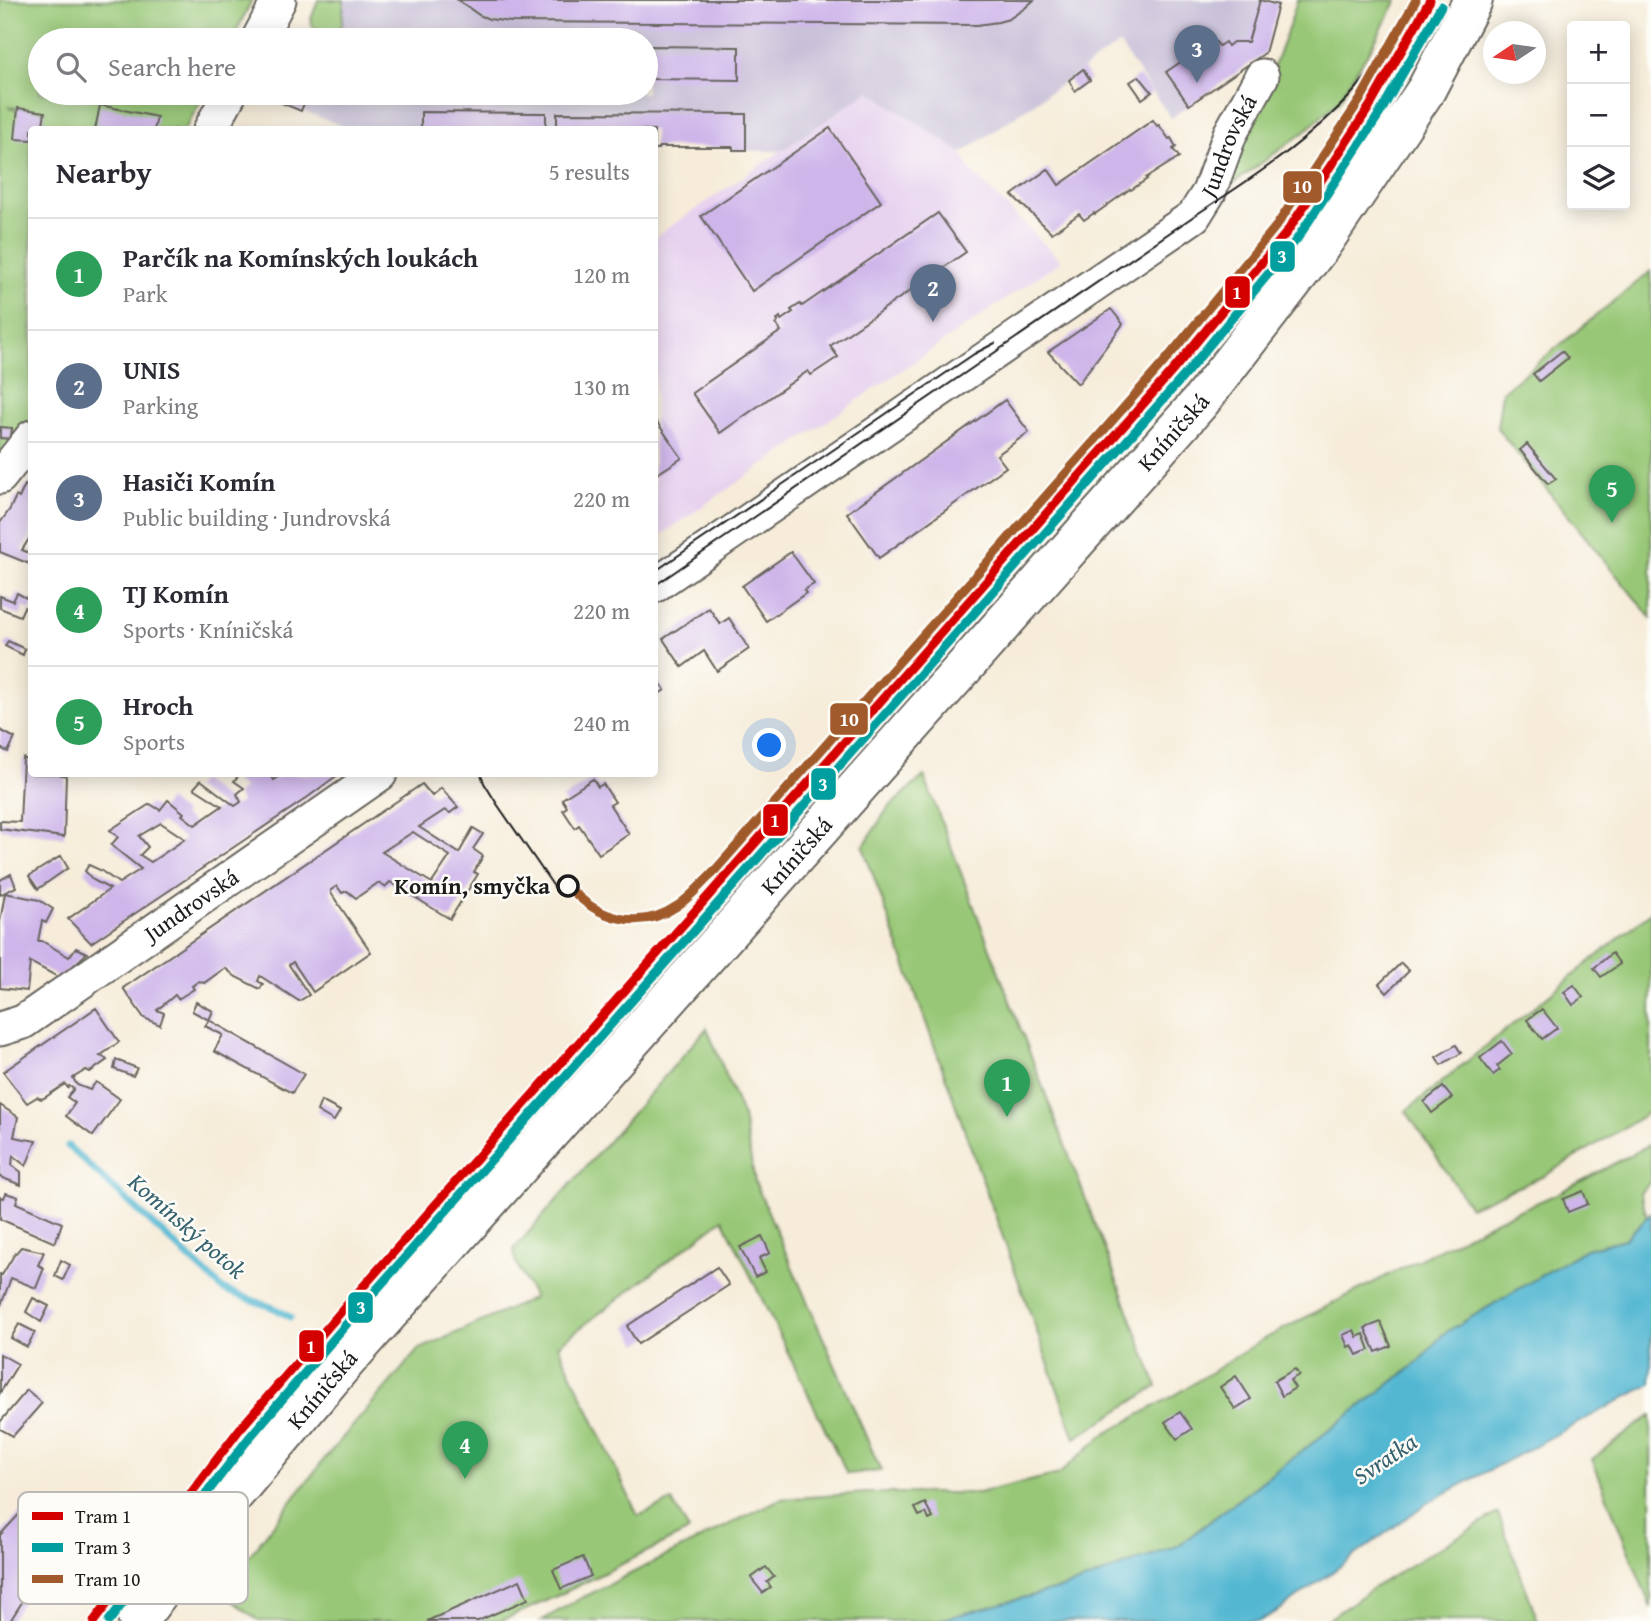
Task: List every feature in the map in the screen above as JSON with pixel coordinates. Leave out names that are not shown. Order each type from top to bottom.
[{"type":"main road","name":"Kníničská","points":[[236,1492],[341,1367],[1201,401],[1320,247],[1426,90],[1473,0]]},
{"type":"main road","name":"Kníničská","points":[[138,1621],[151,1604]]},
{"type":"street","points":[[264,28],[279,0]]},
{"type":"street","name":"Jundrovská","points":[[658,583],[1194,216],[1209,192],[1230,134],[1262,76]]},
{"type":"street","points":[[212,126],[224,105]]},
{"type":"street","points":[[0,477],[28,442]]},
{"type":"street","name":"Jundrovská","points":[[0,1029],[23,1022],[376,777]]},
{"type":"shaded area","points":[[318,0],[1279,0],[1265,53],[1171,118],[1119,44],[962,153],[869,91],[781,151],[733,150],[732,147],[658,149],[658,126],[343,126],[288,105],[658,105],[658,28],[315,28],[311,19]]},
{"type":"shaded area","points":[[869,91],[962,153],[970,170],[1061,261],[658,537],[658,235]]},
{"type":"green space","points":[[0,0],[252,0],[238,28],[28,28],[28,105],[198,105],[187,126],[42,126],[44,112],[9,107],[18,110],[28,133],[28,427],[0,460],[0,438],[11,439],[12,429],[0,427]]},
{"type":"green space","points":[[318,0],[344,0],[340,28],[315,28],[312,26],[311,19]]},
{"type":"green space","points":[[1297,0],[1397,0],[1340,100],[1303,133],[1220,193],[1280,49]]},
{"type":"green space","points":[[1651,271],[1651,618],[1497,428],[1502,392]]},
{"type":"green space","points":[[924,776],[1157,1386],[1075,1438],[863,847],[888,808]]},
{"type":"green space","points":[[1651,912],[1651,1111],[1544,1176],[1470,1207],[1406,1111]]},
{"type":"green space","points":[[707,1028],[743,1117],[755,1182],[881,1471],[847,1474],[723,1219],[558,1345],[638,1516],[672,1501],[689,1531],[501,1621],[259,1621],[237,1604],[248,1604],[248,1557],[326,1457],[418,1350],[534,1298],[515,1260],[514,1249]]},
{"type":"green space","points":[[1651,1144],[1651,1181],[1640,1193],[1647,1217],[1625,1239],[1586,1249],[1443,1334],[1421,1360],[1179,1545],[1076,1584],[936,1621],[541,1621],[780,1499],[866,1493],[978,1493],[1059,1474],[1102,1436],[1180,1392],[1262,1340],[1501,1218],[1557,1194]]},
{"type":"green space","points":[[1651,1415],[1651,1608],[1592,1459]]},
{"type":"green space","points":[[1498,1513],[1538,1621],[1326,1621],[1379,1584]]},
{"type":"water","name":"Svratka","points":[[1651,1213],[1651,1384],[1427,1503],[1280,1610],[1259,1621],[936,1621],[1076,1584],[1179,1545],[1421,1360],[1443,1334],[1586,1249],[1625,1239]]},
{"type":"building","points":[[458,0],[1034,0],[1009,19],[977,25],[511,22],[479,15]]},
{"type":"building","points":[[1260,0],[1278,5],[1265,53],[1189,105],[1166,72],[1210,42],[1216,42],[1219,46],[1225,42],[1228,46],[1233,42],[1248,42]]},
{"type":"building","points":[[658,46],[739,47],[739,80],[658,79]]},
{"type":"building","points":[[1083,69],[1090,80],[1075,91],[1069,80]]},
{"type":"building","points":[[1139,76],[1152,92],[1142,99],[1130,82]]},
{"type":"building","points":[[100,105],[157,117],[155,126],[96,126]]},
{"type":"building","points":[[287,105],[303,105],[301,111]]},
{"type":"building","points":[[18,108],[45,112],[43,126],[28,126],[28,140],[15,139]]},
{"type":"building","points":[[421,112],[546,113],[546,126],[421,126]]},
{"type":"building","points":[[557,113],[746,114],[746,150],[733,150],[733,147],[658,149],[658,126],[557,126]]},
{"type":"building","points":[[1153,120],[1169,139],[1171,138],[1176,147],[1173,149],[1179,157],[1084,220],[1079,214],[1052,233],[1012,195],[1048,169],[1059,185]]},
{"type":"building","points":[[830,128],[881,202],[752,291],[701,216]]},
{"type":"building","points":[[938,213],[966,252],[830,346],[838,357],[811,375],[808,371],[720,433],[692,393],[781,331],[776,324],[780,317],[781,320],[793,312],[791,310],[800,304],[802,306]]},
{"type":"building","points":[[1111,309],[1123,324],[1078,384],[1048,352]]},
{"type":"building","points":[[1562,351],[1568,358],[1539,381],[1533,374]]},
{"type":"building","points":[[1005,400],[1029,432],[997,455],[1006,467],[879,558],[847,513]]},
{"type":"building","points":[[658,424],[682,458],[658,473]]},
{"type":"building","points":[[0,427],[12,428],[11,439],[0,438]]},
{"type":"building","points":[[1527,444],[1556,479],[1548,484],[1520,450]]},
{"type":"building","points":[[25,485],[28,486],[28,540],[22,550],[28,552],[28,563],[0,552],[0,523],[16,496],[19,498]]},
{"type":"building","points":[[791,552],[814,584],[804,590],[806,593],[766,621],[742,586]]},
{"type":"building","points":[[17,593],[28,599],[28,609],[24,607],[20,616],[0,608],[0,596],[13,601]]},
{"type":"building","points":[[709,608],[720,624],[729,618],[749,649],[717,671],[704,651],[682,667],[663,639]]},
{"type":"building","points":[[8,641],[25,649],[23,655],[5,646]]},
{"type":"building","points":[[658,680],[665,690],[658,694]]},
{"type":"building","points":[[0,730],[15,738],[8,752],[0,748]]},
{"type":"building","points":[[23,758],[28,760],[28,777],[66,777],[64,837],[0,829],[0,821],[20,822]]},
{"type":"building","points":[[237,777],[272,777],[274,780],[278,777],[335,777],[91,943],[68,919],[110,889],[93,880],[85,871],[89,865],[119,883],[141,869],[111,845],[118,837],[110,830],[150,804],[160,810],[168,800],[195,825],[222,806],[194,788],[201,780],[235,806],[241,802],[237,794],[244,788],[234,781]],"holes":[[[161,823],[185,839],[151,862],[140,855],[148,847],[139,836]]]},
{"type":"building","points":[[593,779],[598,787],[603,784],[615,802],[610,805],[629,834],[599,854],[579,825],[575,828],[563,810],[567,807],[562,799]]},
{"type":"building","points":[[422,784],[432,796],[441,788],[458,807],[450,813],[445,810],[419,827],[459,853],[473,828],[483,834],[473,849],[483,856],[474,872],[478,874],[450,919],[390,882],[385,887],[378,883],[356,898],[347,891],[342,893],[337,886],[331,890],[371,952],[313,992],[293,962],[289,965],[309,995],[299,1001],[260,976],[258,981],[263,984],[260,989],[225,968],[204,983],[199,981],[192,986],[194,989],[178,999],[175,995],[157,1010],[164,1013],[160,1025],[144,1018],[123,988]],"holes":[[[413,832],[450,856],[432,883],[382,852]]]},
{"type":"building","points":[[61,856],[68,868],[38,889],[29,876]]},
{"type":"building","points":[[11,874],[16,887],[0,895],[0,880]]},
{"type":"building","points":[[5,893],[39,900],[53,909],[46,923],[42,921],[38,941],[69,957],[76,948],[87,953],[60,978],[30,962],[27,991],[0,988],[0,922]]},
{"type":"building","points":[[1612,953],[1620,964],[1601,977],[1594,968]]},
{"type":"building","points":[[1401,963],[1409,971],[1387,993],[1379,984]]},
{"type":"building","points":[[1574,985],[1583,997],[1573,1005],[1564,992]]},
{"type":"building","points":[[196,1002],[213,1011],[209,1020],[192,1011]]},
{"type":"building","points":[[96,1008],[119,1042],[100,1056],[107,1060],[90,1072],[86,1070],[73,1078],[77,1085],[90,1090],[96,1082],[120,1099],[93,1136],[66,1116],[75,1103],[67,1097],[74,1089],[65,1084],[44,1098],[37,1097],[27,1103],[3,1072]]},
{"type":"building","points":[[1542,1009],[1557,1028],[1542,1039],[1527,1020]]},
{"type":"building","points":[[209,1020],[304,1074],[292,1093],[214,1051],[223,1035],[205,1026]]},
{"type":"building","points":[[1502,1041],[1512,1054],[1497,1066],[1500,1070],[1493,1075],[1480,1058]]},
{"type":"building","points":[[1456,1045],[1461,1053],[1441,1065],[1436,1057]]},
{"type":"building","points":[[116,1060],[137,1068],[133,1076],[114,1069]]},
{"type":"building","points":[[1443,1087],[1452,1098],[1432,1113],[1424,1102]]},
{"type":"building","points":[[321,1101],[340,1111],[334,1121],[317,1111]]},
{"type":"building","points":[[0,1105],[18,1117],[14,1137],[36,1141],[26,1166],[13,1156],[12,1165],[21,1172],[21,1185],[0,1177]]},
{"type":"building","points":[[1583,1191],[1588,1204],[1568,1212],[1563,1199]]},
{"type":"building","points":[[6,1193],[18,1197],[16,1203],[62,1223],[55,1243],[0,1219],[0,1197],[4,1198]]},
{"type":"building","points":[[762,1236],[770,1253],[759,1258],[766,1272],[755,1277],[740,1247]]},
{"type":"building","points":[[21,1247],[44,1252],[38,1265],[44,1268],[36,1288],[11,1278],[0,1308],[0,1274],[2,1275]]},
{"type":"building","points":[[61,1260],[70,1265],[63,1280],[55,1276]]},
{"type":"building","points":[[717,1267],[729,1285],[638,1344],[627,1326]]},
{"type":"building","points":[[33,1298],[49,1306],[41,1322],[26,1312]]},
{"type":"building","points":[[1381,1322],[1391,1346],[1376,1352],[1365,1328]]},
{"type":"building","points":[[19,1324],[35,1332],[27,1347],[11,1338]]},
{"type":"building","points":[[1354,1330],[1357,1337],[1364,1334],[1370,1350],[1357,1355],[1352,1345],[1348,1347],[1343,1335]]},
{"type":"building","points":[[0,1354],[18,1364],[0,1393]]},
{"type":"building","points":[[1295,1369],[1299,1375],[1290,1380],[1295,1388],[1282,1396],[1274,1381]]},
{"type":"building","points":[[1236,1376],[1251,1399],[1235,1409],[1220,1387]]},
{"type":"building","points":[[27,1390],[42,1403],[13,1436],[0,1429],[0,1422]]},
{"type":"building","points":[[1180,1412],[1192,1429],[1177,1439],[1165,1422]]},
{"type":"building","points":[[925,1503],[933,1518],[929,1520],[926,1513],[919,1516],[915,1508]]},
{"type":"building","points":[[18,1515],[18,1604],[21,1604],[10,1621],[0,1621],[0,1535]]},
{"type":"building","points":[[583,1557],[591,1576],[561,1589],[553,1570]]},
{"type":"building","points":[[766,1567],[774,1577],[767,1582],[771,1587],[763,1593],[751,1578]]},
{"type":"building","points":[[520,1580],[528,1599],[478,1621],[427,1621]]},
{"type":"waterway","name":"Komínský potok","points":[[68,1146],[224,1290],[274,1308],[290,1317]]},
{"type":"tram line","name":"10","points":[[568,886],[592,907],[605,914],[633,920],[663,914],[690,896],[710,876],[1165,361],[1277,225],[1360,100],[1416,0]]},
{"type":"tram line","name":"1","points":[[192,1492],[239,1430],[346,1306],[1174,369],[1287,232],[1370,106],[1430,0]]},
{"type":"tram line","points":[[658,583],[1288,151],[1323,122],[1362,82],[1416,2]]},
{"type":"tram line","name":"3","points":[[208,1492],[249,1438],[355,1314],[1183,377],[1297,239],[1380,113],[1441,6]]},
{"type":"tram line","points":[[658,569],[974,354],[995,343]]},
{"type":"tram line","points":[[482,777],[497,804],[559,894]]},
{"type":"tram line","name":"1","points":[[94,1621],[107,1604]]},
{"type":"tram line","name":"3","points":[[109,1621],[122,1604]]},
{"type":"place","name":"Hasiči Komín","points":[[1197,83]]},
{"type":"place","name":"UNIS","points":[[933,322]]},
{"type":"place","name":"Hroch","points":[[1612,523]]},
{"type":"place","name":"Komín, smyčka","points":[[568,886]]},
{"type":"place","name":"Parčík na Komínských loukách","points":[[1007,1117]]},
{"type":"place","name":"TJ Komín","points":[[465,1479]]}]
